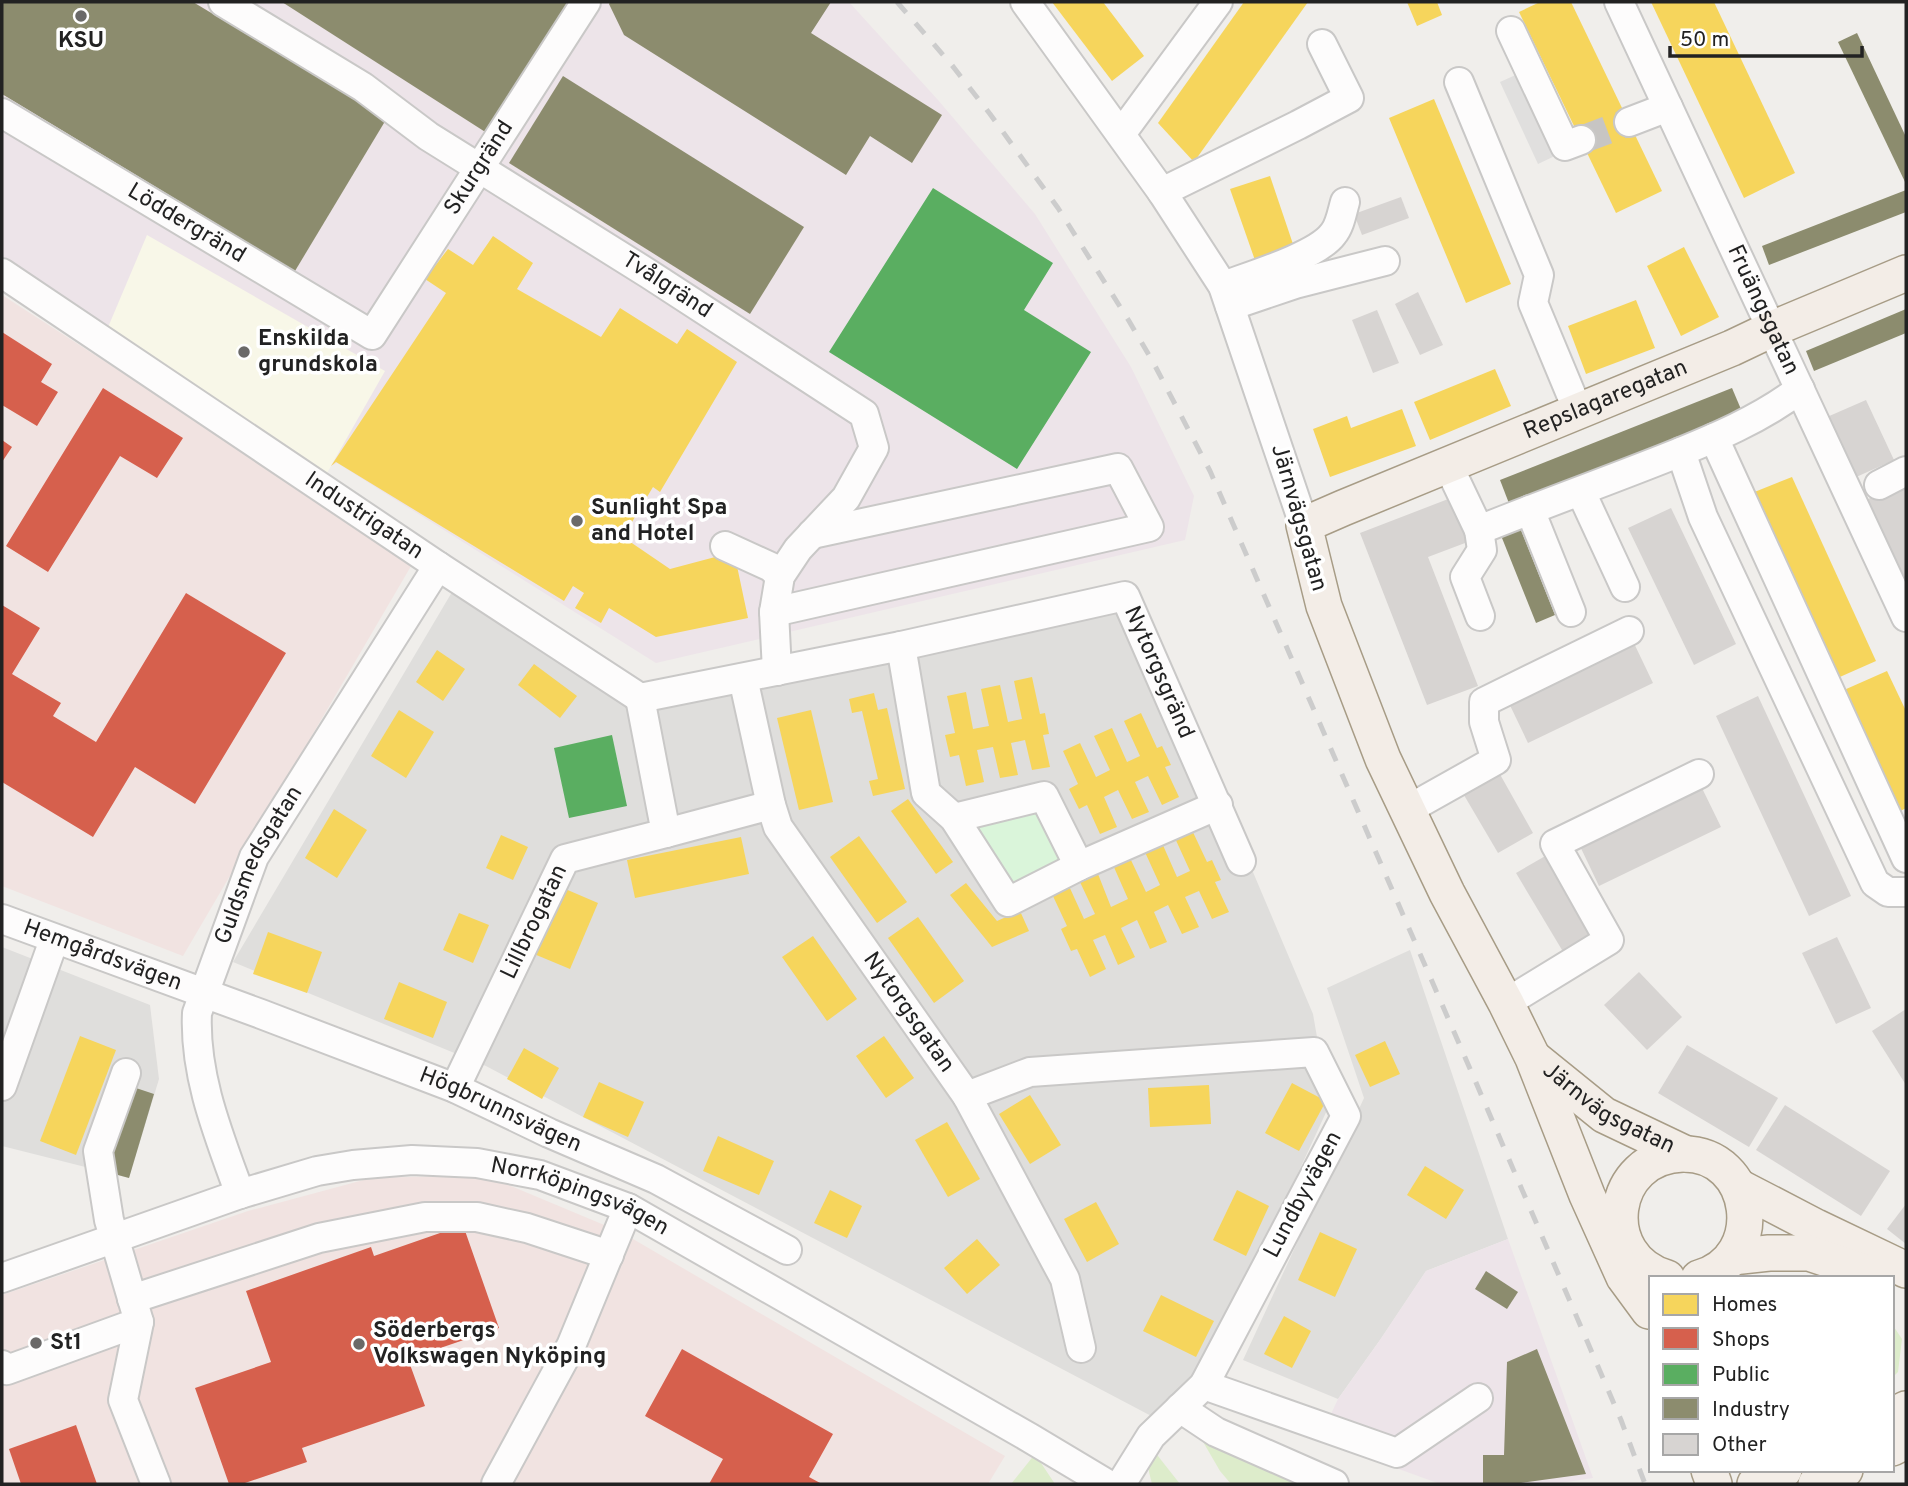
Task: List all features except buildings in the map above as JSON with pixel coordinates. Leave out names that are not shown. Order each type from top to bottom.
[{"type":"main road","name":"Repslagaregatan","points":[[1304,525],[1740,345],[1906,273]]},
{"type":"main road","name":"Järnvägsgatan","points":[[1304,525],[1324,606],[1383,759],[1447,893],[1533,1058],[1562,1128],[1614,1182],[1621,1205]]},
{"type":"main road","name":"Järnvägsgatan","points":[[1533,1058],[1604,1115],[1686,1154],[1707,1159],[1726,1170],[1739,1188],[1906,1270]]},
{"type":"main road","points":[[1562,1128],[1587,1195],[1624,1277],[1649,1314]]},
{"type":"main road","points":[[1653,1271],[1630,1252],[1622,1237],[1619,1221],[1621,1205],[1627,1188],[1637,1173],[1651,1162],[1668,1155],[1686,1154]]},
{"type":"main road","points":[[1720,1273],[1742,1241],[1746,1223],[1745,1205],[1739,1188]]},
{"type":"main road","points":[[1720,1273],[1769,1253],[1809,1253],[1876,1276]]},
{"type":"main road","points":[[1755,1484],[1780,1472]]},
{"type":"main road","points":[[1816,1484],[1841,1472]]},
{"type":"street","name":"Tvålgränd","points":[[223,2],[363,87],[428,136],[864,414],[874,448],[846,498],[798,548],[780,576],[774,612],[777,671]]},
{"type":"street","name":"Skurgränd","points":[[372,335],[586,2]]},
{"type":"street","name":"Järnvägsgatan","points":[[1025,2],[1162,192],[1226,296],[1304,525]]},
{"type":"street","points":[[1121,134],[1218,2]]},
{"type":"street","name":"Fruängsgatan","points":[[1619,2],[1906,617]]},
{"type":"street","points":[[1511,31],[1565,146],[1581,140]]},
{"type":"street","points":[[1162,192],[1349,98],[1322,44]]},
{"type":"street","points":[[1459,82],[1539,275],[1533,303],[1578,411]]},
{"type":"street","points":[[1629,122],[1668,107]]},
{"type":"street","name":"Löddergränd","points":[[2,113],[372,335]]},
{"type":"street","points":[[1226,296],[1278,265],[1322,245],[1335,232],[1345,202]]},
{"type":"street","points":[[1226,296],[1295,284],[1385,261]]},
{"type":"street","name":"Industrigatan","points":[[2,273],[438,566],[640,698]]},
{"type":"street","points":[[1479,530],[1714,438],[1779,405],[1800,389]]},
{"type":"street","points":[[1714,438],[1906,858]]},
{"type":"street","points":[[1681,452],[1703,517],[1875,883],[1888,892],[1906,892]]},
{"type":"street","points":[[1448,465],[1479,530],[1482,550],[1465,577],[1480,616]]},
{"type":"street","points":[[774,612],[1149,527],[1118,468],[812,534]]},
{"type":"street","points":[[1879,485],[1906,471]]},
{"type":"street","points":[[1581,492],[1625,587]]},
{"type":"street","points":[[1530,510],[1571,612]]},
{"type":"street","points":[[725,546],[771,567],[780,576]]},
{"type":"street","name":"Guldsmedsgatan","points":[[240,1194],[213,1118],[199,1059],[197,1013],[203,993],[254,857],[438,566]]},
{"type":"street","name":"Nytorgsgränd","points":[[743,678],[1125,596],[1241,861]]},
{"type":"street","points":[[1407,810],[1496,760],[1484,722],[1484,702],[1629,631]]},
{"type":"street","points":[[901,646],[926,793],[954,818],[1009,902],[1079,866],[1218,806]]},
{"type":"street","points":[[743,678],[640,698],[666,833],[771,805]]},
{"type":"street","name":"Nytorgsgatan","points":[[743,678],[778,827],[967,1096],[1065,1279],[1081,1348]]},
{"type":"street","points":[[1789,699],[1828,685]]},
{"type":"street","points":[[1506,1003],[1609,940],[1555,844],[1699,774]]},
{"type":"street","points":[[954,818],[1044,796],[1079,866]]},
{"type":"street","name":"Lillbrogatan","points":[[456,1088],[565,859],[666,833]]},
{"type":"street","name":"Hemgårdsvägen","points":[[2,919],[203,993]]},
{"type":"street","points":[[2,1086],[54,940]]},
{"type":"street","name":"Högbrunnsvägen","points":[[203,993],[456,1088],[549,1133],[656,1179],[787,1250]]},
{"type":"street","name":"Lundbyvägen","points":[[967,1096],[1030,1072],[1314,1052],[1346,1115],[1204,1385],[1151,1436],[1121,1484]]},
{"type":"street","points":[[126,1073],[98,1151],[109,1220],[136,1310],[123,1400],[156,1484]]},
{"type":"street","name":"Norrköpingsvägen","points":[[2,1278],[240,1194],[317,1171],[412,1160],[477,1163],[540,1175],[628,1208],[1107,1484]]},
{"type":"street","points":[[496,1484],[571,1346],[628,1208]]},
{"type":"street","points":[[2,1366],[7,1370],[136,1310],[319,1238],[425,1217],[477,1217],[527,1228],[609,1255]]},
{"type":"street","points":[[1204,1385],[1397,1453],[1478,1398]]},
{"type":"street","points":[[1180,1408],[1216,1432],[1334,1484]]},
{"type":"shaded area","points":[[2,2],[849,2],[938,100],[1035,214],[1131,367],[1194,496],[1185,540],[656,663],[337,463],[331,466],[2,266]]},
{"type":"shaded area","points":[[1520,73],[1559,154],[1538,164],[1500,82]]},
{"type":"shaded area","name":"Enskilda grundskola","points":[[147,235],[385,371],[327,473],[106,332]]},
{"type":"shaded area","points":[[2,295],[414,561],[183,956],[2,886]]},
{"type":"shaded area","points":[[455,587],[630,708],[1140,605],[1313,1014],[1329,1106],[1215,1352],[1157,1419],[486,1066],[233,962]]},
{"type":"shaded area","points":[[2,947],[150,1005],[159,1079],[129,1178],[2,1146]]},
{"type":"shaded area","points":[[1410,950],[1508,1239],[1426,1271],[1338,1399],[1243,1360],[1364,1098],[1327,988]]},
{"type":"shaded area","points":[[485,1175],[621,1232],[1005,1456],[988,1484],[2,1484],[2,1295],[248,1211],[371,1178]]},
{"type":"shaded area","points":[[1508,1239],[1593,1478],[1554,1484],[1440,1484],[1319,1440],[1338,1399],[1426,1271]]},
{"type":"green space","points":[[1038,805],[1067,861],[1014,888],[971,820]]},
{"type":"green space","points":[[1894,1327],[1902,1339],[1898,1372],[1894,1376]]},
{"type":"green space","points":[[1202,1440],[1260,1464],[1304,1484],[1231,1484]]},
{"type":"green space","points":[[1154,1451],[1180,1484],[1152,1484],[1149,1455]]},
{"type":"green space","points":[[1035,1454],[1055,1484],[1011,1484]]},
{"type":"tunnel","points":[[1581,140],[1629,122]]},
{"type":"railway","points":[[897,2],[951,64],[1058,208],[1153,362],[1210,471],[1621,1420],[1645,1484]]},
{"type":"place","name":"KSU","points":[[81,16]]},
{"type":"place","name":"Enskilda grundskola","points":[[244,352]]},
{"type":"place","name":"Sunlight Spa and Hotel","points":[[577,521]]},
{"type":"place","name":"St1","points":[[36,1343]]},
{"type":"place","name":"Söderbergs Volkswagen Nyköping","points":[[359,1344]]}]
